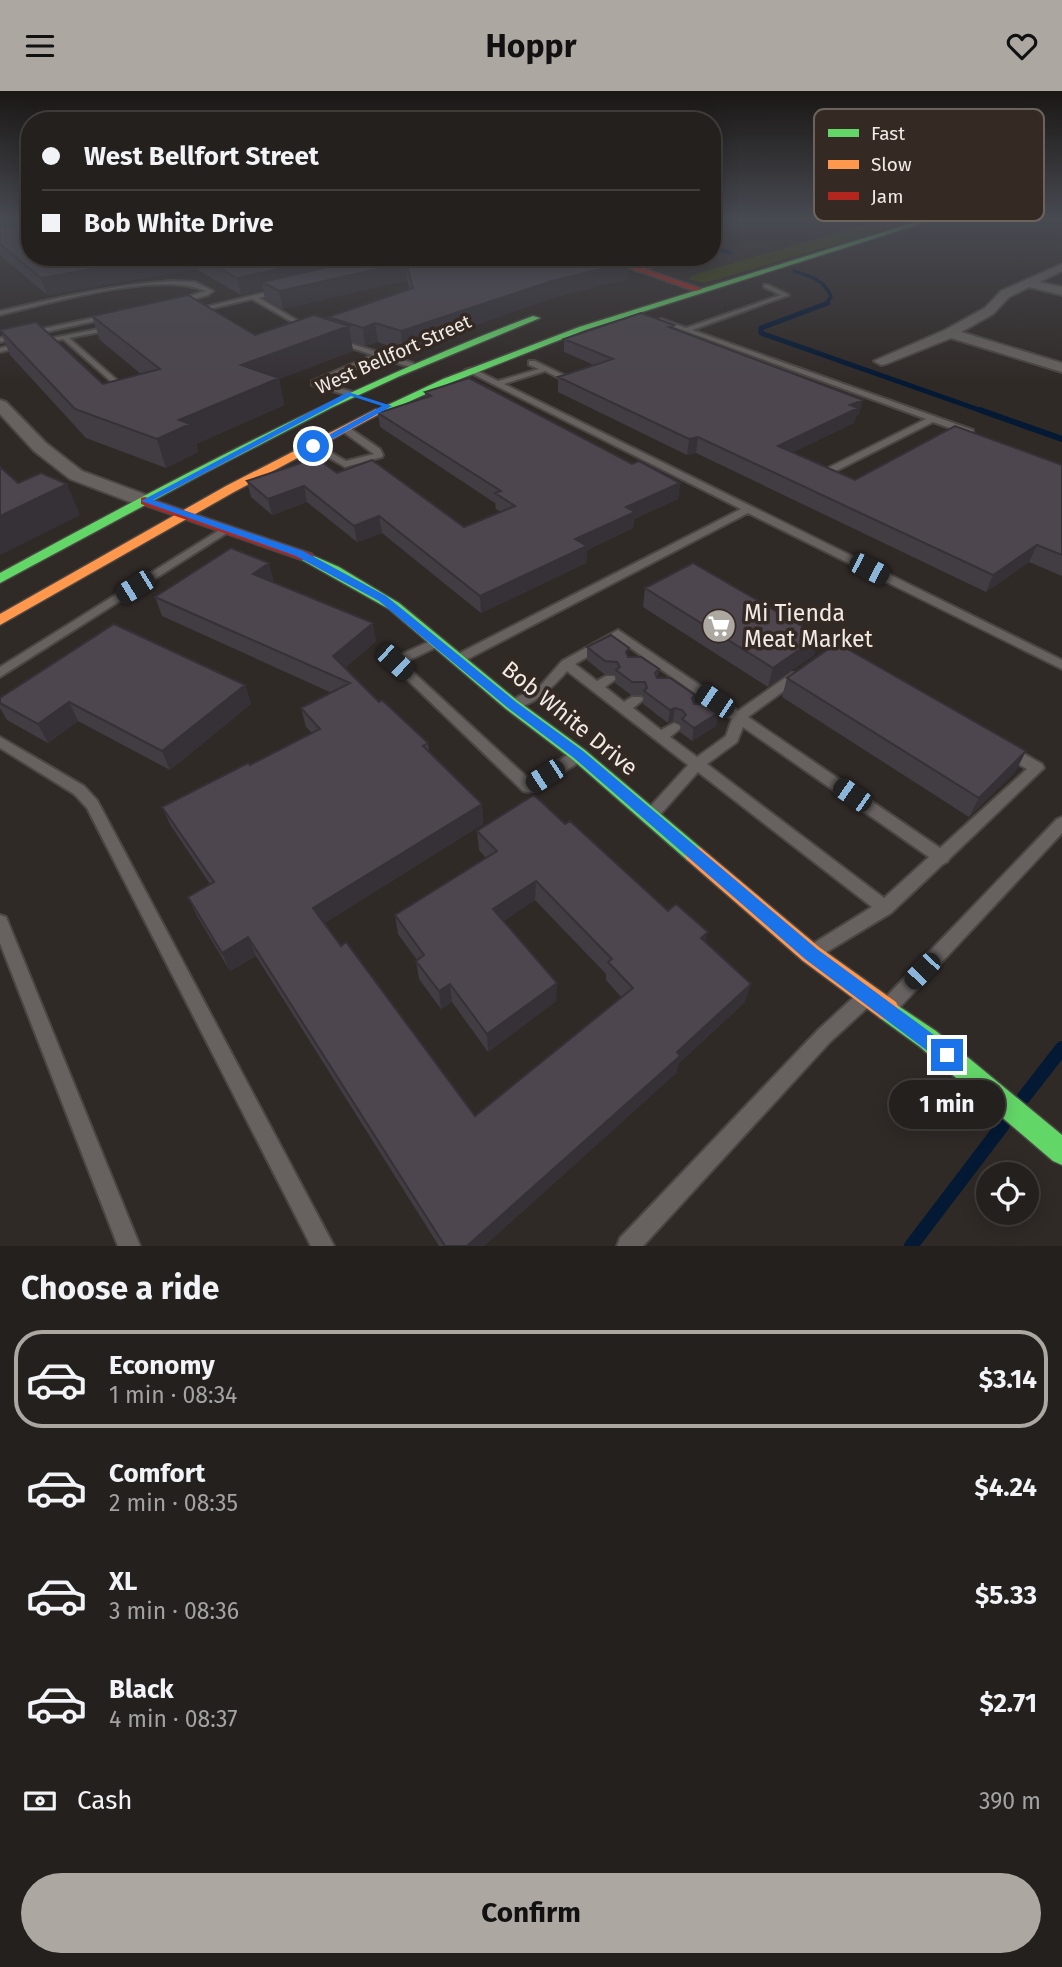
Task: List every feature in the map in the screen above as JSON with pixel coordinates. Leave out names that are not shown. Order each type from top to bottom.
[{"type":"main road","points":[[652,274],[698,289]]},
{"type":"main road","points":[[643,285],[671,274]]},
{"type":"main road","name":"West Bellfort Street","points":[[0,620],[185,515],[388,406],[553,337],[749,274]]},
{"type":"main road","name":"West Bellfort Street","points":[[0,579],[410,365],[552,313]]},
{"type":"main road","points":[[517,325],[553,337]]},
{"type":"main road","points":[[350,394],[388,406]]},
{"type":"main road","name":"Bob White Drive","points":[[145,501],[300,554],[334,570],[386,601],[512,705],[579,755],[811,954],[928,1039],[1062,1152]]},
{"type":"street","points":[[881,361],[950,333],[989,311],[1005,294],[1047,274]]},
{"type":"street","points":[[1028,283],[1062,291]]},
{"type":"street","points":[[950,333],[1062,368]]},
{"type":"street","name":"Bob White Drive","points":[[0,405],[40,447],[76,475],[145,501]]},
{"type":"lane","points":[[0,313],[159,282],[188,281],[198,283],[210,291],[206,295],[171,303]]},
{"type":"lane","points":[[686,330],[786,295],[766,286]]},
{"type":"lane","points":[[186,312],[291,289]]},
{"type":"lane","points":[[253,297],[323,337],[410,365]]},
{"type":"lane","points":[[631,310],[984,437]]},
{"type":"lane","points":[[0,340],[118,314]]},
{"type":"lane","points":[[0,350],[119,327]]},
{"type":"lane","points":[[66,339],[135,401]]},
{"type":"lane","points":[[350,394],[315,383],[380,355]]},
{"type":"lane","points":[[531,363],[570,380]]},
{"type":"lane","points":[[497,384],[545,369]]},
{"type":"lane","points":[[469,370],[1062,665]]},
{"type":"lane","points":[[829,471],[932,419]]},
{"type":"lane","points":[[313,446],[345,464],[379,455],[345,429]]},
{"type":"lane","points":[[458,659],[748,509]]},
{"type":"lane","points":[[0,673],[226,529]]},
{"type":"lane","points":[[512,705],[545,688],[566,664],[618,635],[678,676],[710,704],[739,717],[942,858]]},
{"type":"lane","points":[[437,642],[395,662],[528,787],[579,755]]},
{"type":"lane","points":[[633,665],[649,656]]},
{"type":"lane","points":[[566,664],[624,708],[668,732],[698,764],[885,908]]},
{"type":"lane","points":[[650,815],[698,764],[732,739],[739,717],[814,664]]},
{"type":"lane","points":[[662,686],[678,676]]},
{"type":"lane","points":[[596,687],[610,679]]},
{"type":"lane","points":[[624,708],[638,700]]},
{"type":"lane","points":[[0,742],[79,790],[92,804],[323,1246]]},
{"type":"lane","points":[[811,954],[885,908],[1037,768],[1001,747]]},
{"type":"lane","points":[[887,1008],[1062,823]]},
{"type":"lane","points":[[0,922],[129,1246]]},
{"type":"lane","points":[[628,1246],[824,1037],[869,994]]},
{"type":"green space","points":[[696,274],[736,274],[705,283],[688,279]]},
{"type":"building","points":[[36,274],[65,274],[41,278]]},
{"type":"building","points":[[230,274],[256,274],[237,278]]},
{"type":"building","points":[[298,274],[357,274],[279,291],[262,282]]},
{"type":"building","points":[[409,274],[580,274],[401,331],[375,323],[363,328],[328,317],[413,288]]},
{"type":"building","points":[[188,295],[255,335],[314,315],[349,326],[241,365],[279,378],[179,420],[190,424],[157,439],[75,409],[0,330],[36,322],[103,384],[160,369],[92,316]]},
{"type":"building","points":[[641,313],[674,325],[669,327],[863,400],[850,405],[858,408],[778,446],[855,480],[955,426],[1062,465],[1062,555],[1037,545],[993,575],[698,437],[689,439],[558,377],[613,359],[564,339]]},
{"type":"building","points":[[469,378],[632,464],[639,461],[680,483],[626,507],[635,512],[575,539],[587,546],[480,596],[379,516],[354,526],[304,486],[268,499],[247,481],[316,458],[337,473],[372,460],[464,527],[515,506],[495,493],[501,491],[378,413],[431,396],[425,392]]},
{"type":"building","points":[[0,467],[18,483],[41,473],[67,484],[0,516]]},
{"type":"building","points":[[231,548],[269,563],[253,574],[373,623],[333,656],[379,702],[382,700],[428,743],[423,746],[482,804],[313,908],[341,946],[346,942],[475,1116],[633,988],[608,962],[612,959],[536,881],[493,909],[557,983],[487,1034],[450,984],[439,991],[416,961],[424,955],[395,915],[497,851],[477,831],[534,795],[565,824],[570,821],[668,911],[676,904],[708,932],[701,938],[751,984],[677,1052],[680,1056],[467,1246],[445,1246],[248,937],[222,953],[188,897],[214,882],[162,807],[320,729],[301,708],[350,683],[155,597]]},
{"type":"building","points":[[693,563],[819,636],[773,668],[645,588]]},
{"type":"building","points":[[114,624],[245,685],[162,751],[69,702],[38,724],[0,703],[0,698]]},
{"type":"building","points":[[611,635],[629,648],[626,652],[628,657],[641,657],[659,669],[655,673],[657,678],[670,678],[695,695],[692,698],[694,704],[707,704],[718,713],[694,728],[682,719],[686,715],[682,710],[670,710],[644,691],[647,688],[645,682],[632,682],[616,670],[620,667],[617,662],[605,661],[587,647]]},
{"type":"building","points":[[837,643],[1026,751],[979,798],[787,678]]},
{"type":"waterway","points":[[802,274],[825,286],[831,297],[826,304]]},
{"type":"waterway","points":[[826,304],[761,328],[761,333],[985,412]]},
{"type":"waterway","points":[[980,410],[1062,439]]},
{"type":"waterway","points":[[1024,1097],[1062,1048]]},
{"type":"waterway","points":[[911,1246],[1003,1125]]},
{"type":"traffic: fast","points":[[380,411],[514,353],[651,305],[754,274]]},
{"type":"traffic: fast","points":[[0,579],[197,472],[329,405],[397,374],[536,318]]},
{"type":"traffic: fast","points":[[307,557],[394,606],[512,705],[579,755],[694,854]]},
{"type":"traffic: fast","points":[[888,1010],[928,1039],[1062,1152]]},
{"type":"traffic: slow","points":[[0,620],[230,489],[380,411]]},
{"type":"traffic: slow","points":[[694,854],[811,954],[888,1010]]},
{"type":"traffic: jam","points":[[653,274],[698,289]]},
{"type":"traffic: jam","points":[[145,501],[307,557]]},
{"type":"place","name":"Mi Tienda Meat Market","points":[[719,626]]},
{"type":"route","points":[[313,446],[388,406],[350,394],[145,501],[300,554],[334,570],[394,606],[512,705],[579,755],[811,954],[947,1055]]}]
